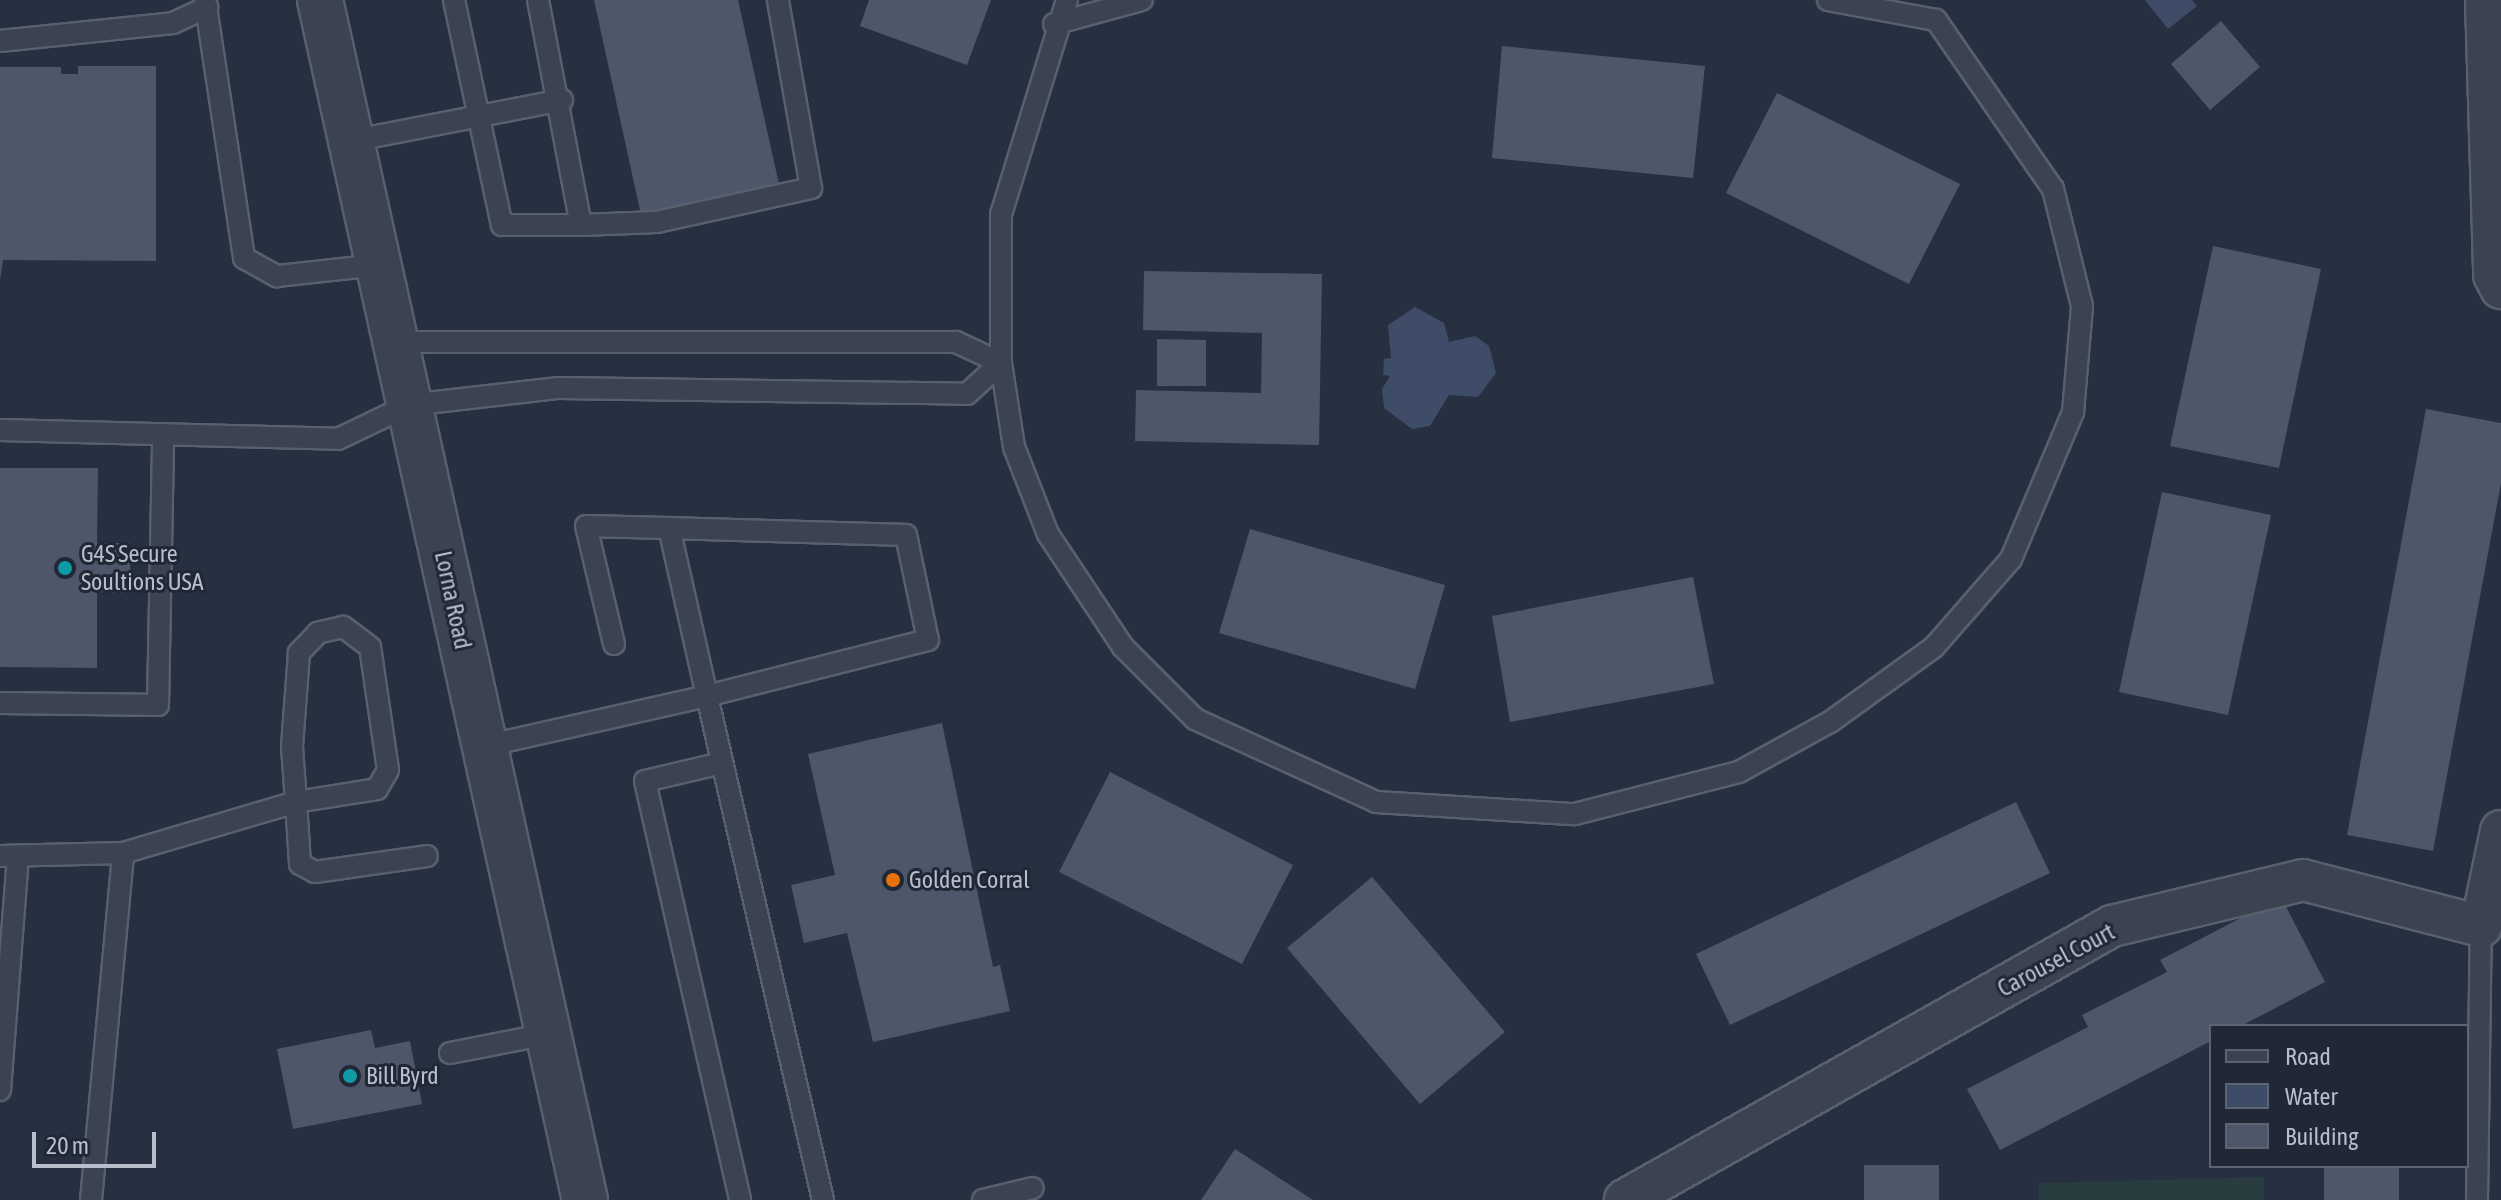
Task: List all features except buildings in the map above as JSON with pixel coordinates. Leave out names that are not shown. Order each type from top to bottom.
[{"type":"street","name":"Lorna Road","points":[[320,0],[585,1200]]},
{"type":"street","points":[[2486,0],[2494,275],[2501,288]]},
{"type":"street","points":[[2481,926],[2501,831]]},
{"type":"street","name":"Carousel Court","points":[[1625,1200],[2112,926],[2303,880],[2481,926]]},
{"type":"lane","points":[[454,0],[481,115],[502,225],[657,222],[811,188],[778,0]]},
{"type":"lane","points":[[538,0],[562,100],[581,225]]},
{"type":"lane","points":[[1067,0],[1054,24],[1001,214],[1001,363],[1014,447],[1048,534],[1123,647],[1195,719],[1376,802],[1575,814],[1739,772],[1830,722],[1934,647],[2011,559],[2073,412],[2082,306],[2053,189],[1921,0]]},
{"type":"lane","points":[[1054,24],[1142,0]]},
{"type":"lane","points":[[1828,0],[1936,20]]},
{"type":"lane","points":[[0,41],[173,23],[207,4],[244,258],[277,276],[379,265]]},
{"type":"lane","points":[[351,141],[562,100]]},
{"type":"lane","points":[[396,342],[956,342],[1001,363]]},
{"type":"lane","points":[[0,430],[338,439],[409,405],[559,388],[967,394],[1001,363]]},
{"type":"lane","points":[[0,703],[158,705],[163,434]]},
{"type":"lane","points":[[485,746],[707,696],[928,640],[906,535],[586,526],[614,644]]},
{"type":"lane","points":[[669,528],[823,1200]]},
{"type":"lane","points":[[0,1090],[9,856],[123,853],[296,802],[377,789],[388,770],[370,647],[343,627],[318,633],[299,653],[296,802],[300,864],[315,872],[427,856]]},
{"type":"lane","points":[[722,763],[645,781],[740,1200]]},
{"type":"lane","points":[[91,1200],[123,853]]},
{"type":"lane","points":[[2477,1200],[2481,926]]},
{"type":"lane","points":[[450,1053],[548,1034]]},
{"type":"lane","points":[[983,1200],[1033,1188]]},
{"type":"green space","points":[[2264,1177],[2264,1200],[2039,1200],[2039,1183]]},
{"type":"water","points":[[2145,0],[2192,0],[2197,6],[2168,29]]},
{"type":"water","points":[[1415,307],[1444,323],[1449,342],[1475,336],[1489,346],[1496,373],[1478,397],[1449,395],[1430,426],[1412,429],[1384,408],[1382,389],[1390,376],[1383,375],[1384,359],[1391,358],[1388,325]]},
{"type":"place","name":"G4S Secure Soultions USA","points":[[65,568]]},
{"type":"place","name":"Golden Corral","points":[[893,880]]},
{"type":"place","name":"Bill Byrd","points":[[350,1076]]}]
